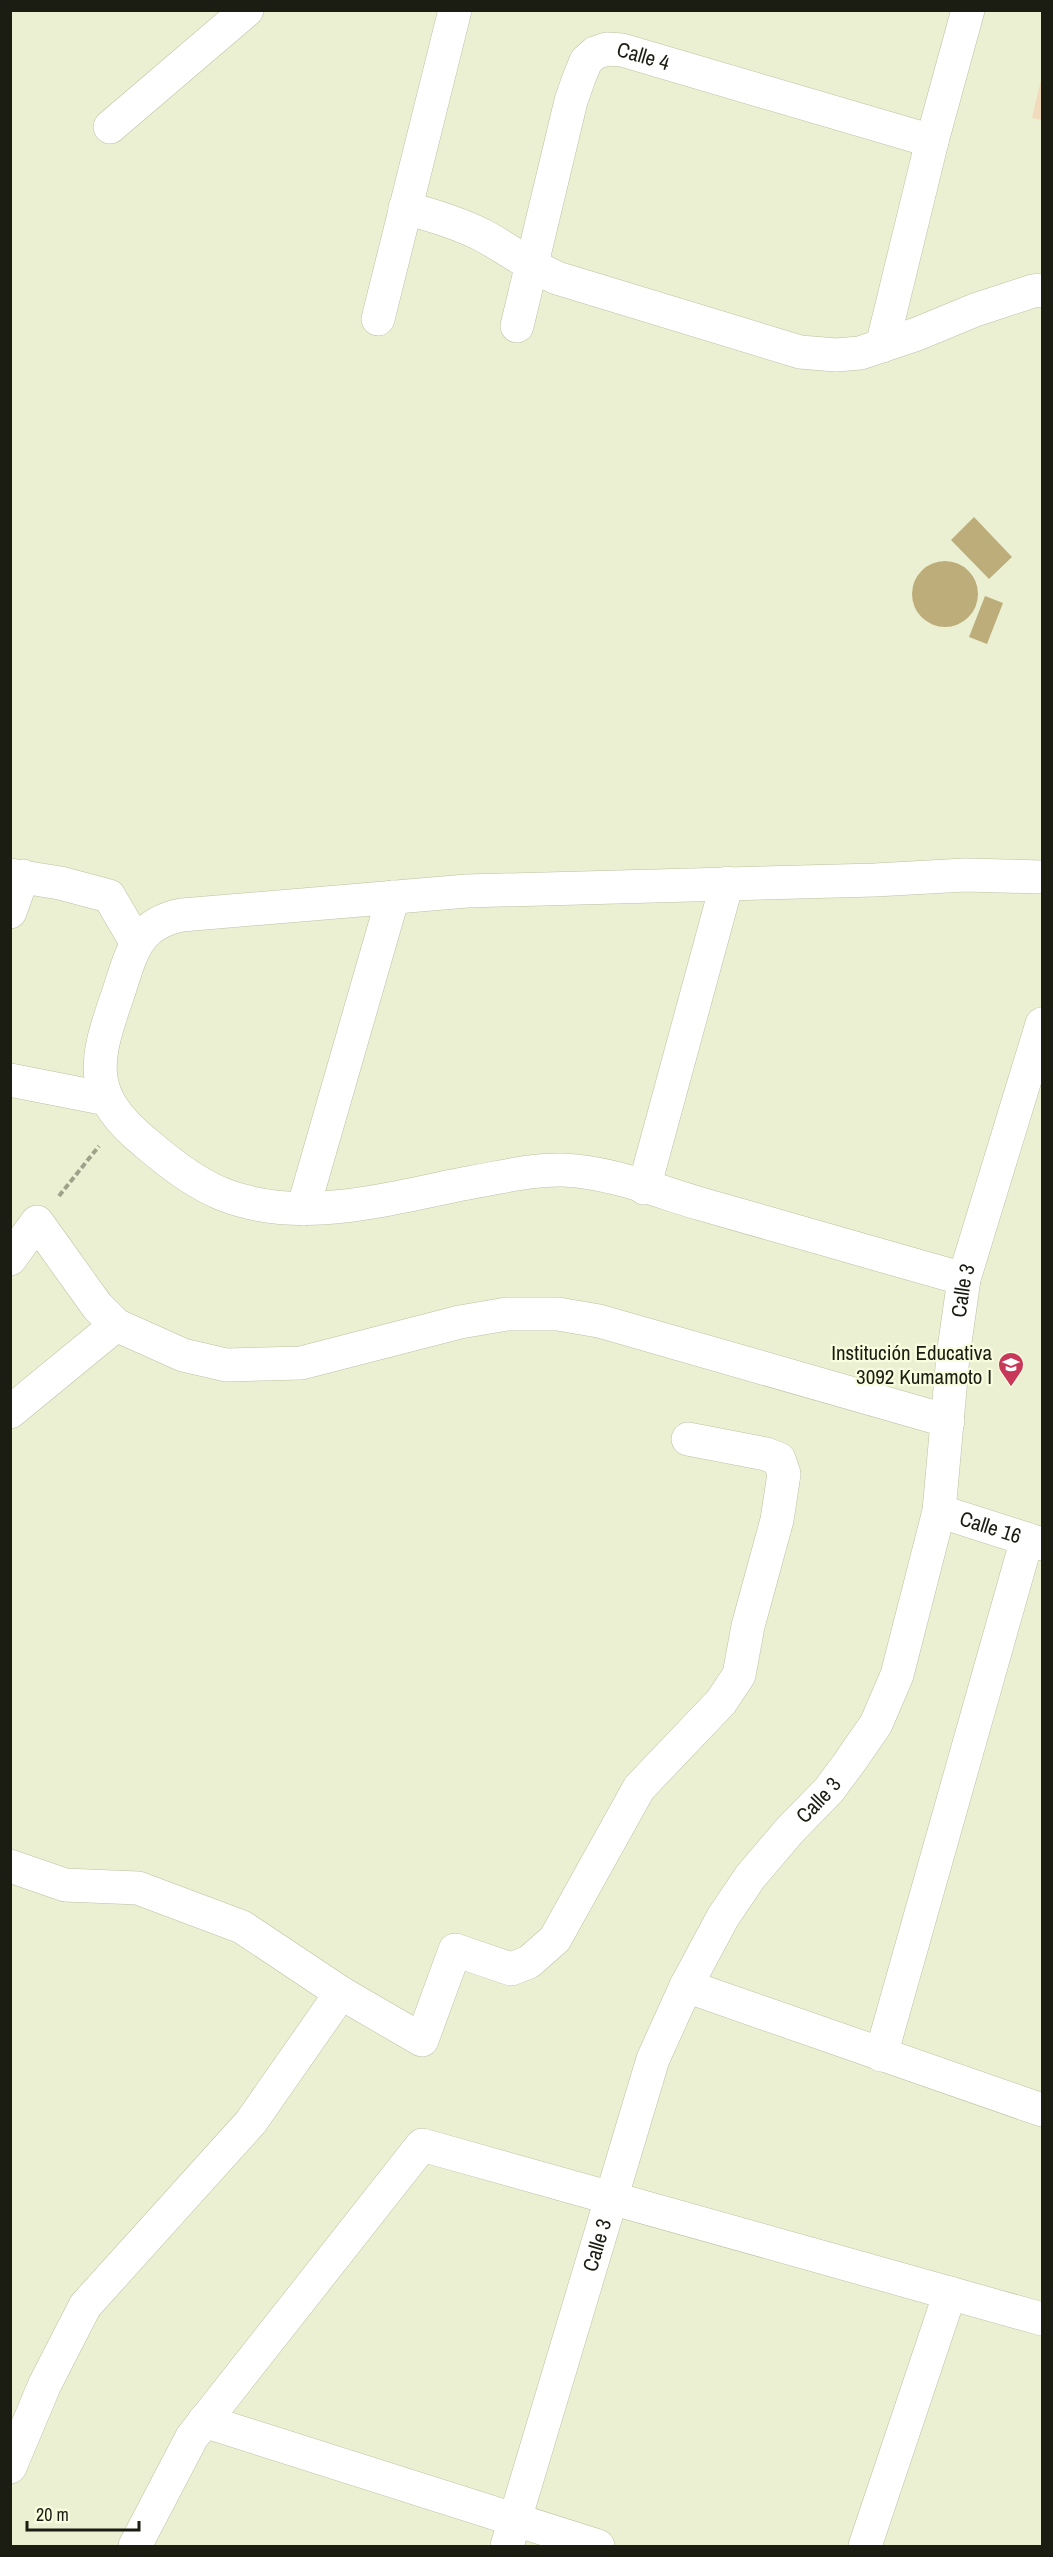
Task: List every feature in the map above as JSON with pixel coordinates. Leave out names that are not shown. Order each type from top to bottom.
[{"type":"street","points":[[110,128],[247,10]]},
{"type":"street","points":[[378,319],[455,10]]},
{"type":"street","points":[[882,346],[932,141],[968,10]]},
{"type":"street","name":"Calle 4","points":[[517,326],[571,101],[586,61],[595,53],[607,49],[622,50],[932,141]]},
{"type":"street","points":[[405,208],[467,228],[509,250],[530,266],[557,278],[652,309],[800,352],[848,354],[882,346],[975,310],[1033,291],[1042,291]]},
{"type":"street","points":[[964,1278],[597,1175],[562,1170],[490,1179],[347,1205],[303,1209],[267,1206],[219,1193],[168,1161],[114,1109],[99,1070],[102,1041],[136,942],[156,923],[176,916],[393,897],[587,886],[727,884],[965,875],[1042,877]]},
{"type":"street","points":[[10,912],[17,876],[60,883],[109,896],[136,942]]},
{"type":"street","points":[[644,1188],[727,884]]},
{"type":"street","points":[[303,1209],[393,897]]},
{"type":"street","name":"Calle 3","points":[[511,2533],[653,2059],[686,1986],[723,1917],[750,1877],[790,1830],[829,1791],[876,1724],[897,1675],[939,1511],[953,1356],[964,1278],[1042,1024]]},
{"type":"street","points":[[10,1080],[114,1109]]},
{"type":"street","points":[[10,1259],[37,1222],[97,1306],[116,1325],[183,1355],[226,1365],[302,1363],[460,1322],[507,1314],[558,1314],[599,1321],[948,1421]]},
{"type":"street","points":[[10,1412],[116,1325]]},
{"type":"street","points":[[10,1866],[65,1885],[138,1888],[242,1927],[341,1993],[422,2040],[455,1950],[511,1969],[529,1962],[555,1939],[639,1788],[721,1702],[739,1675],[748,1626],[777,1520],[784,1474],[779,1459],[766,1454],[688,1439]]},
{"type":"street","name":"Calle 16","points":[[939,1511],[1035,1542]]},
{"type":"street","points":[[881,2055],[1035,1542]]},
{"type":"street","points":[[686,1986],[1042,2110]]},
{"type":"street","points":[[10,2467],[45,2384],[85,2307],[251,2122],[341,1993]]},
{"type":"street","points":[[135,2547],[192,2437],[422,2145],[1042,2319]]},
{"type":"street","points":[[865,2547],[950,2293]]},
{"type":"street","points":[[204,2421],[511,2533],[598,2547]]},
{"type":"path","points":[[37,1222],[114,1109]]},
{"type":"shaded area","points":[[1042,76],[1042,120],[1032,118]]},
{"type":"building","points":[[974,517],[1012,557],[989,579],[951,540]]},
{"type":"building","points":[[945,561],[958,564],[968,571],[975,581],[978,594],[975,607],[968,617],[958,624],[945,627],[932,624],[922,617],[915,607],[912,594],[915,581],[922,571],[932,564]]},
{"type":"building","points":[[985,596],[1003,603],[987,644],[969,637]]},
{"type":"place","name":"Institución Educativa 3092 Kumamoto I","points":[[1011,1388]]}]
